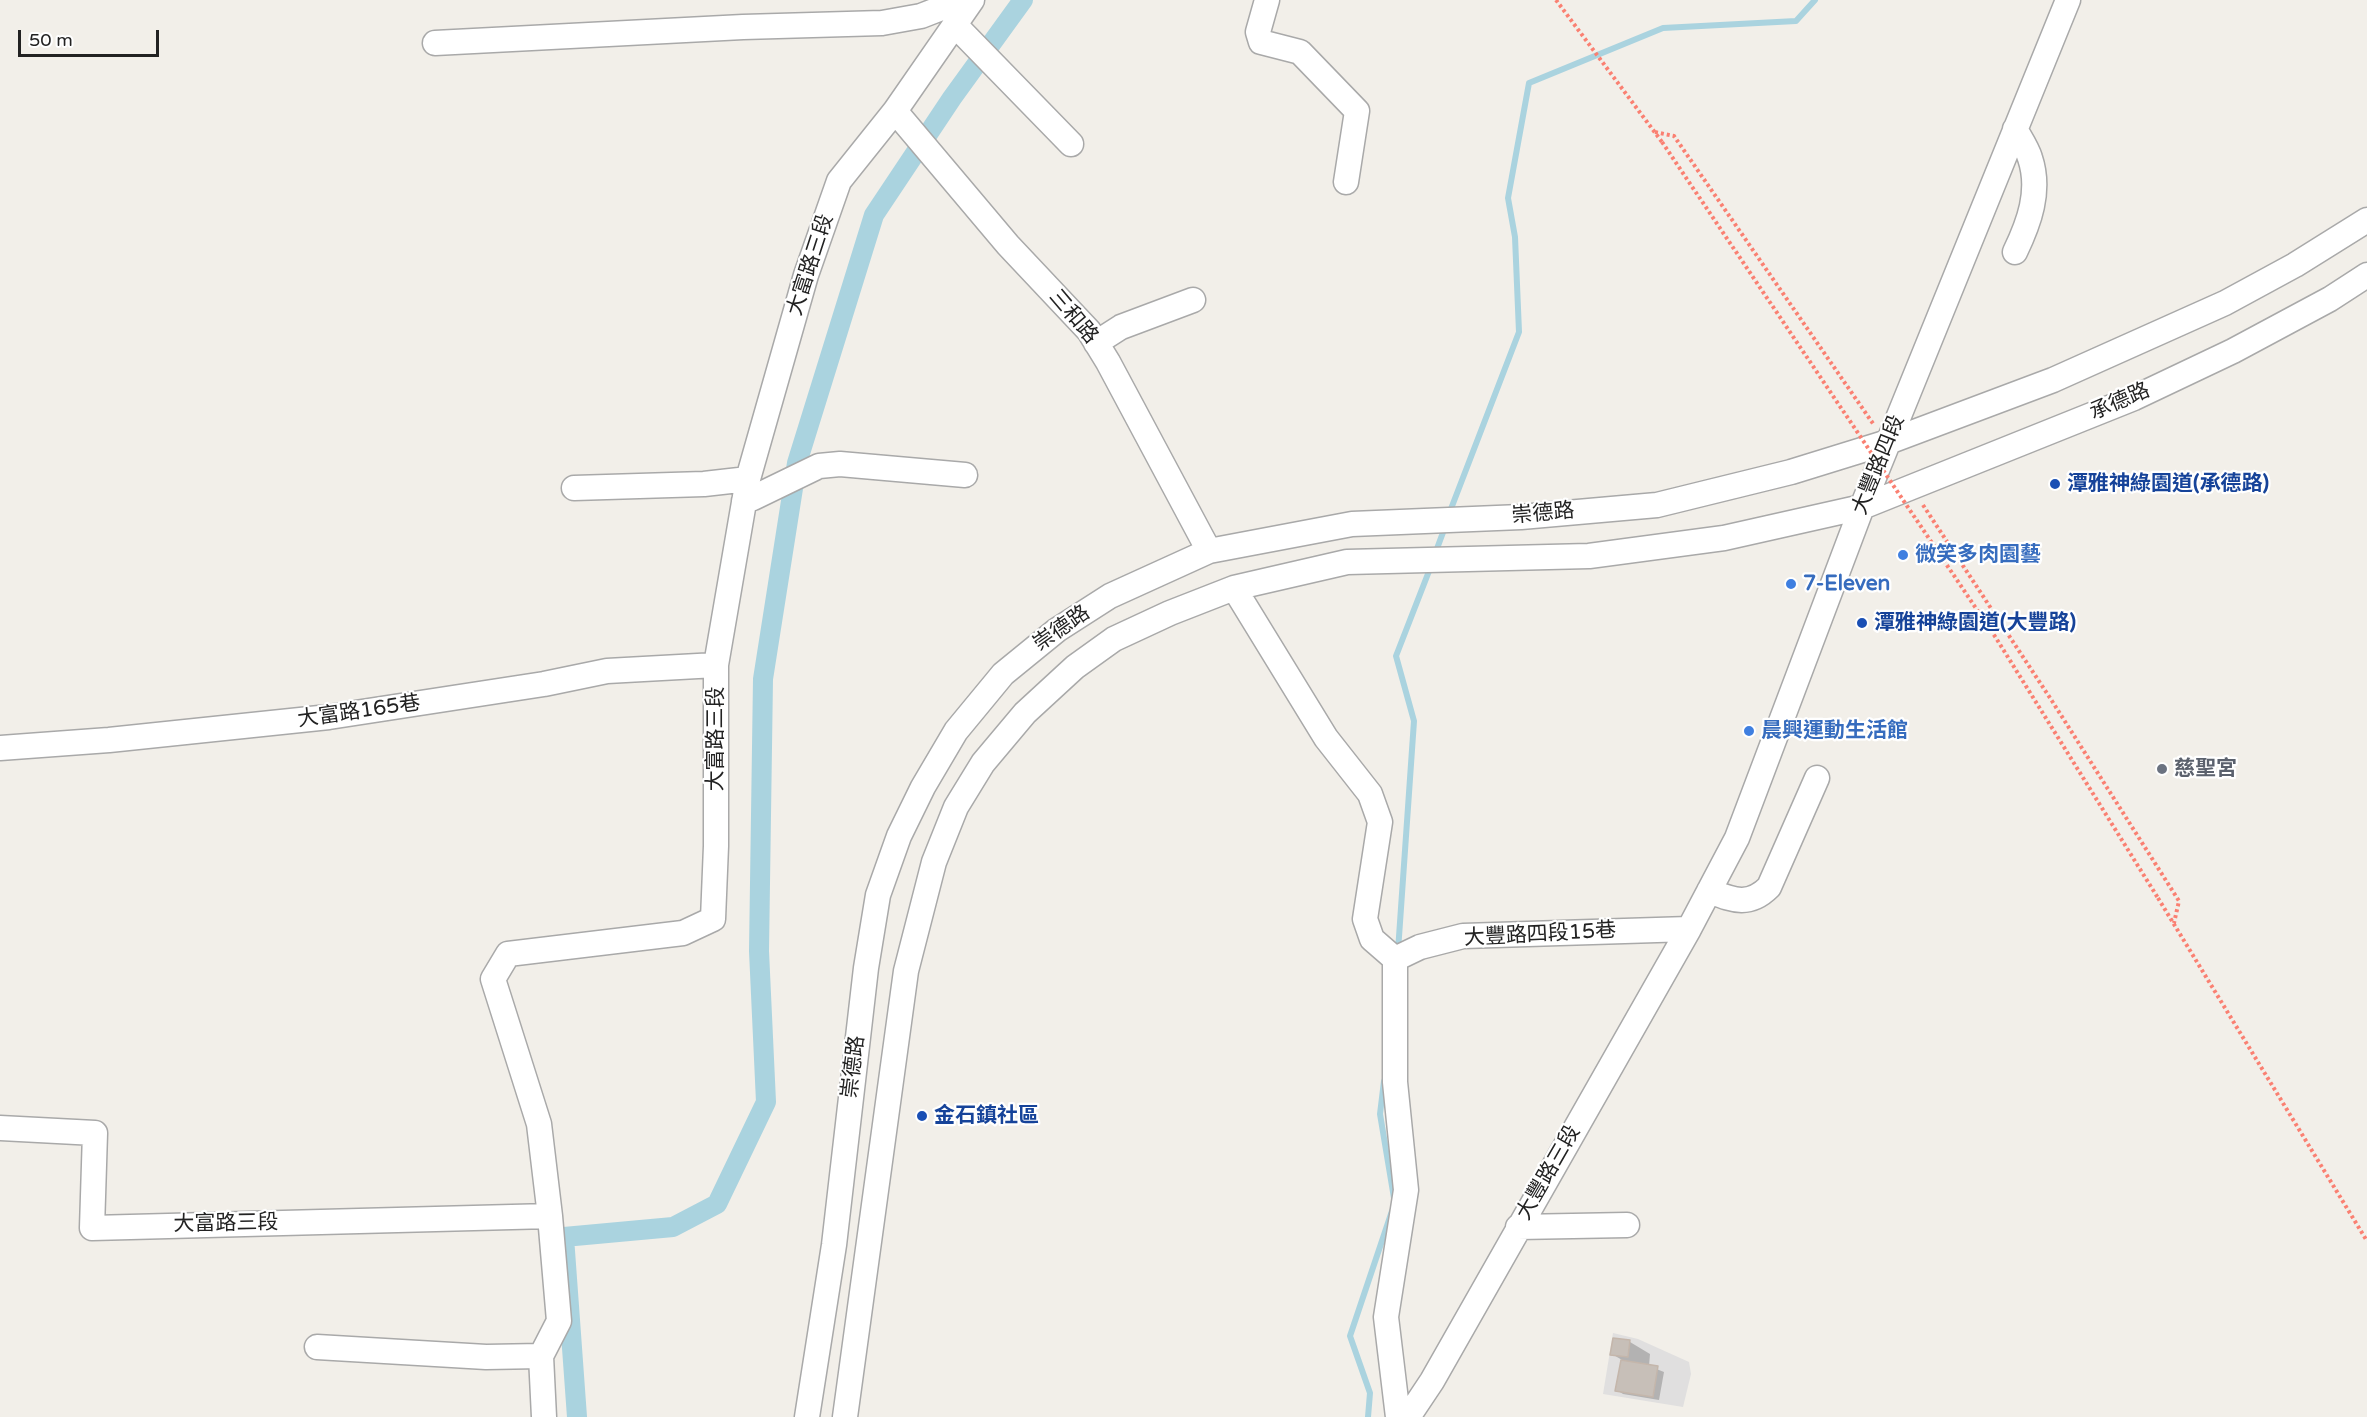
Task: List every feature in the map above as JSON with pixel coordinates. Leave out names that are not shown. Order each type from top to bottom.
[{"type":"street","points":[[435,43],[882,22],[921,16],[962,0]]},
{"type":"street","name":"大富路三段","points":[[541,1356],[559,1322],[539,1124],[493,979],[508,954],[683,933],[713,919],[716,846],[716,665],[806,275],[839,181],[895,111],[972,0]]},
{"type":"street","points":[[1267,0],[1258,32],[1261,42],[1300,52],[1357,111],[1346,182]]},
{"type":"street","name":"大豐路四段","points":[[1689,929],[1737,838],[1862,507],[2068,0]]},
{"type":"street","points":[[955,25],[1071,144]]},
{"type":"street","name":"三和路","points":[[895,111],[1008,244],[1089,331],[1209,551]]},
{"type":"street","points":[[2015,129],[2030,158],[2035,189],[2030,220],[2015,252]]},
{"type":"street","points":[[1888,442],[2053,380],[2225,303],[2295,265],[2367,220]]},
{"type":"street","name":"承德路","points":[[1862,507],[2134,398],[2233,351],[2330,299],[2367,275]]},
{"type":"street","points":[[1096,343],[1121,327],[1192,300]]},
{"type":"street","name":"崇德路","points":[[807,1417],[834,1245],[868,957],[878,895],[899,836],[923,787],[956,731],[1003,674],[1057,630],[1110,596],[1209,551],[1352,524],[1521,517],[1657,505],[1791,472],[1888,442]]},
{"type":"street","points":[[574,488],[704,484],[757,490],[819,466],[840,464],[965,475]]},
{"type":"street","name":"崇德路","points":[[845,1417],[906,971],[933,862],[956,807],[983,763],[1025,713],[1075,667],[1114,639],[1170,613],[1234,588],[1347,562],[1589,556],[1724,538],[1862,507]]},
{"type":"street","points":[[1234,588],[1326,738],[1370,794],[1380,822],[1365,919],[1372,939],[1395,958],[1395,1082],[1406,1190],[1386,1317],[1398,1417]]},
{"type":"street","name":"大富路165巷","points":[[0,748],[109,740],[287,722],[544,684],[607,671],[716,665]]},
{"type":"street","points":[[1709,891],[1737,901],[1759,897],[1769,886],[1817,778]]},
{"type":"street","name":"大豐路四段15巷","points":[[1395,958],[1420,947],[1463,936],[1689,929]]},
{"type":"street","name":"大豐路三段","points":[[1408,1417],[1432,1381],[1689,929]]},
{"type":"street","name":"大富路三段","points":[[0,1128],[95,1132],[92,1228],[550,1216]]},
{"type":"street","points":[[1518,1227],[1627,1225]]},
{"type":"street","points":[[317,1347],[486,1357],[541,1356],[544,1417]]},
{"type":"path","points":[[1556,0],[1662,142],[1996,638],[2174,923],[2367,1240]]},
{"type":"path","points":[[1655,132],[1674,136],[1864,413],[1888,442]]},
{"type":"path","points":[[1911,488],[2052,701],[2179,901],[2174,923]]},
{"type":"shaded area","points":[[1613,1333],[1638,1339],[1689,1362],[1691,1374],[1683,1407],[1603,1394]]},
{"type":"building","points":[[1613,1338],[1630,1340],[1628,1357],[1610,1355]]},
{"type":"building","points":[[1621,1360],[1658,1366],[1653,1397],[1615,1391]]},
{"type":"waterway","points":[[577,1417],[564,1237],[673,1227],[717,1204],[766,1102],[759,951],[763,679],[797,463],[874,215],[952,98],[1023,0]]},
{"type":"waterway","points":[[1449,514],[1519,332],[1515,237],[1508,198],[1529,83],[1663,28],[1796,21],[1815,0]]},
{"type":"waterway","points":[[1435,554],[1445,527]]},
{"type":"waterway","points":[[1398,951],[1414,721],[1396,656],[1431,566]]},
{"type":"waterway","points":[[1384,1081],[1380,1114],[1394,1198]]},
{"type":"waterway","points":[[1368,1417],[1370,1393],[1350,1336],[1392,1211]]},
{"type":"place","name":"潭雅神綠園道(承德路)","points":[[2055,484]]},
{"type":"place","name":"微笑多肉園藝","points":[[1903,555]]},
{"type":"place","name":"7-Eleven","points":[[1791,584]]},
{"type":"place","name":"潭雅神綠園道(大豐路)","points":[[1862,623]]},
{"type":"place","name":"晨興運動生活館","points":[[1749,731]]},
{"type":"place","name":"慈聖宮","points":[[2162,769]]},
{"type":"place","name":"金石鎮社區","points":[[922,1116]]}]
